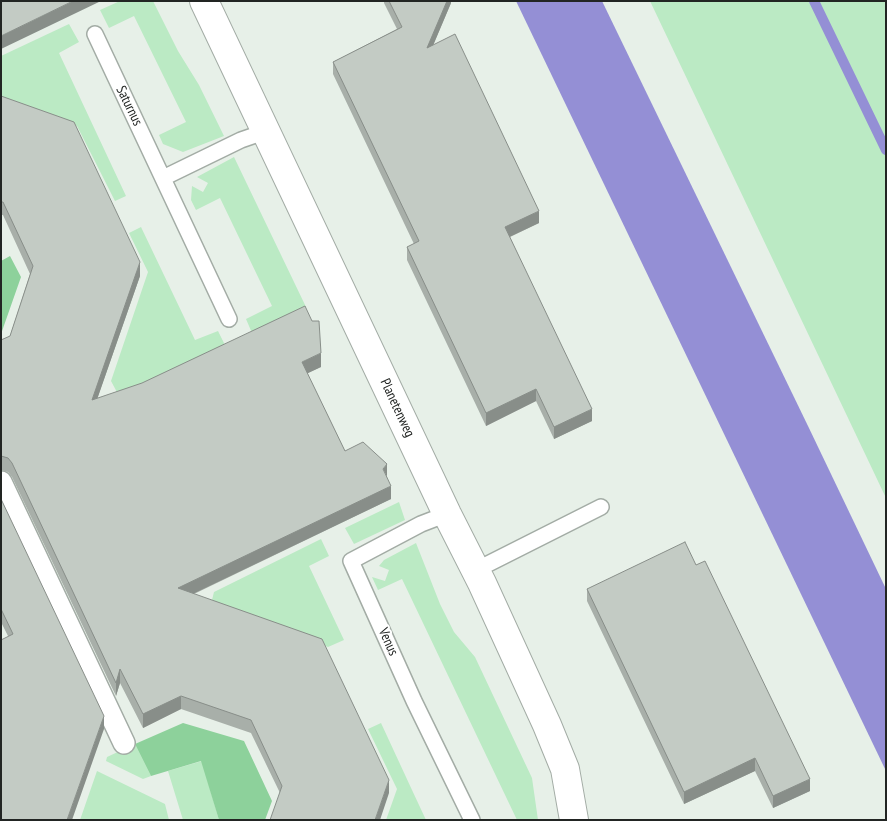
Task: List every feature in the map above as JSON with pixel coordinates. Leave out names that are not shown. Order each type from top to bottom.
[{"type":"street","name":"Planetenweg","points":[[204,1],[447,514],[476,570],[547,725],[565,769],[574,820]]},
{"type":"street","points":[[1,482],[124,743]]},
{"type":"lane","name":"Saturnus","points":[[94,34],[229,319]]},
{"type":"lane","points":[[163,178],[241,140],[267,131]]},
{"type":"lane","points":[[476,570],[601,507]]},
{"type":"lane","name":"Venus","points":[[447,514],[422,524],[351,561],[414,701],[472,820]]},
{"type":"green space","points":[[120,1],[153,1],[178,51],[199,85],[224,136],[183,152],[163,144],[159,135],[186,122],[134,16],[109,28],[100,10]]},
{"type":"green space","points":[[650,1],[886,1],[886,498]]},
{"type":"green space","points":[[69,24],[79,42],[59,53],[126,196],[115,201],[77,126],[1,101],[1,56]]},
{"type":"green space","points":[[234,157],[306,307],[252,333],[246,319],[272,306],[220,198],[196,210],[191,200],[192,186],[203,192],[208,183],[197,177]]},
{"type":"green space","points":[[141,227],[195,340],[218,331],[225,345],[119,396],[111,381],[148,272],[129,233]]},
{"type":"green space","points":[[10,256],[21,277],[1,334],[1,261]]},
{"type":"green space","points":[[399,502],[405,520],[354,544],[345,528]]},
{"type":"green space","points":[[321,539],[329,556],[309,566],[344,640],[328,647],[211,604],[214,592]]},
{"type":"green space","points":[[416,543],[440,604],[454,632],[475,657],[532,778],[538,820],[517,820],[402,579],[378,590],[372,577],[385,581],[389,570],[379,566],[384,560]]},
{"type":"green space","points":[[183,723],[244,741],[272,801],[265,820],[219,820],[201,761],[151,776],[135,744]]},
{"type":"green space","points":[[381,723],[426,820],[386,820],[397,789],[368,729]]},
{"type":"green space","points":[[135,744],[151,776],[143,779],[106,761],[107,757]]},
{"type":"green space","points":[[202,761],[219,820],[183,820],[168,771]]},
{"type":"green space","points":[[97,771],[165,804],[169,820],[80,820]]},
{"type":"shaded area","points":[[516,1],[602,1],[808,426],[886,589],[886,771]]},
{"type":"building","points":[[1,1],[73,1],[1,36]]},
{"type":"building","points":[[389,1],[447,1],[427,48],[455,34],[539,211],[505,227],[592,409],[554,427],[536,389],[486,413],[407,247],[419,241],[333,62],[402,27]]},
{"type":"building","points":[[1,96],[74,122],[140,262],[92,400],[142,383],[305,306],[312,321],[319,321],[321,353],[302,362],[345,451],[363,442],[387,464],[383,469],[391,486],[178,588],[322,639],[389,780],[375,820],[270,820],[282,786],[251,720],[181,696],[143,714],[120,669],[116,683],[12,463],[8,458],[1,456],[1,340],[10,336],[33,266],[3,202],[1,202]]},
{"type":"building","points":[[1,499],[104,716],[67,820],[1,820],[1,640],[13,634],[1,609]]},
{"type":"building","points":[[685,542],[696,565],[705,561],[810,779],[773,796],[755,758],[684,792],[587,589]]},
{"type":"waterway","points":[[814,1],[886,150]]}]
